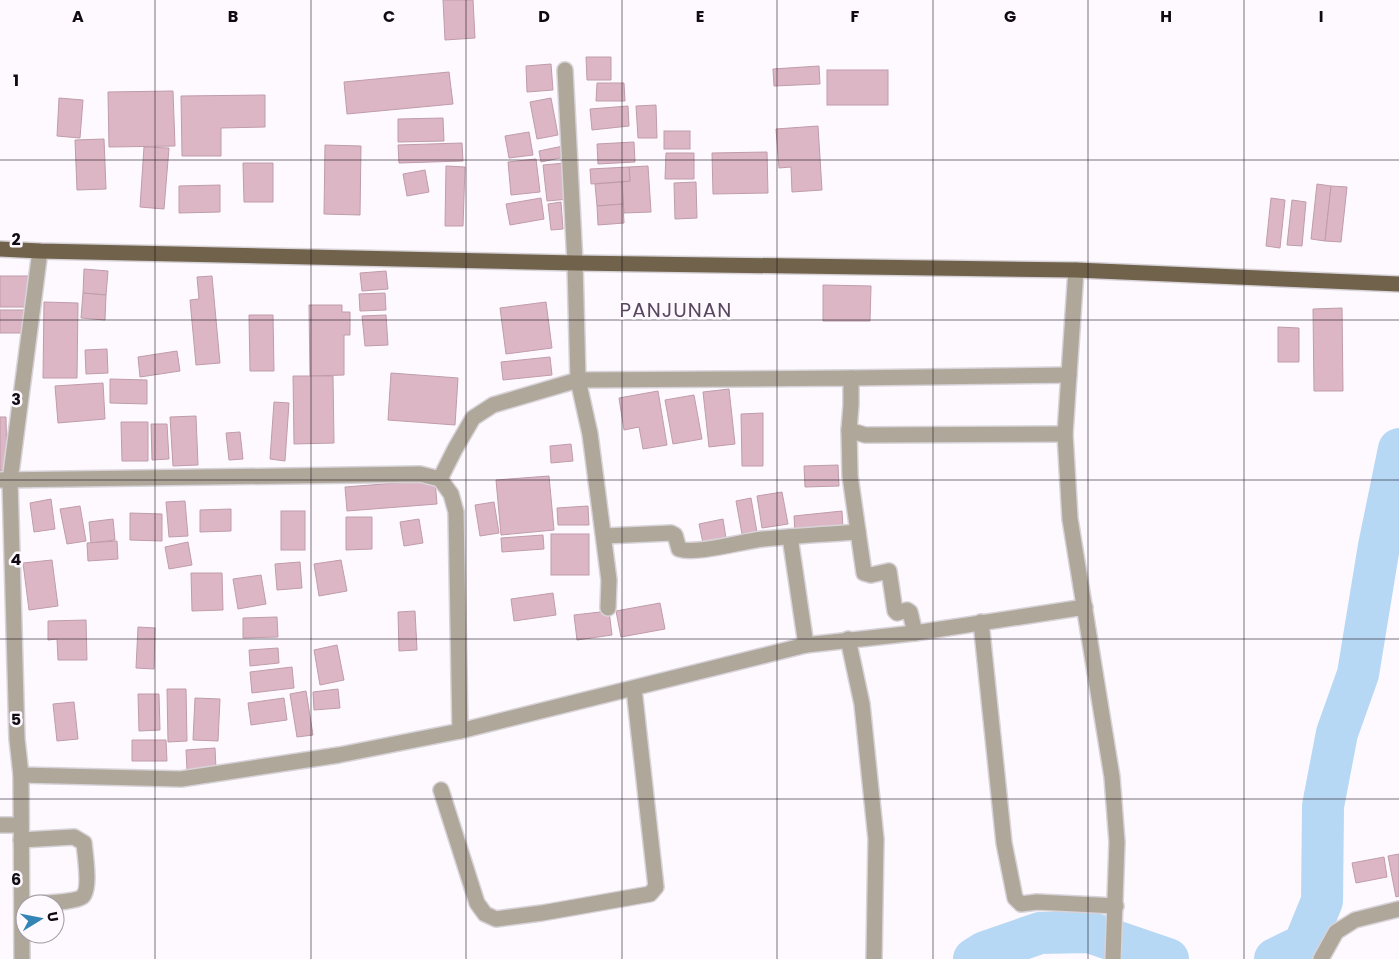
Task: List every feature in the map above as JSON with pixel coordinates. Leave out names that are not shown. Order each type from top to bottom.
[{"type":"main road","points":[[0,248],[40,251],[575,263],[1076,270],[1399,284]]},
{"type":"street","points":[[565,70],[575,263],[578,380],[590,434],[604,536],[609,580],[608,608]]},
{"type":"street","points":[[26,894],[21,833],[21,775],[16,739],[5,481],[40,251]]},
{"type":"street","points":[[1076,270],[1065,434],[1070,519],[1112,777],[1117,842],[1113,956]]},
{"type":"street","points":[[440,479],[473,418],[493,405],[578,380],[1068,375]]},
{"type":"street","points":[[851,378],[850,476],[864,572],[870,575],[889,571],[895,611],[897,613],[907,610],[910,612],[915,632]]},
{"type":"street","points":[[849,430],[865,435],[1065,434]]},
{"type":"street","points":[[5,481],[420,474],[440,479],[451,494],[456,512],[460,731]]},
{"type":"street","points":[[604,536],[671,533],[675,535],[681,550],[700,549],[762,539],[858,532]]},
{"type":"street","points":[[790,537],[806,645]]},
{"type":"street","points":[[21,775],[181,779],[339,754],[460,731],[806,645],[915,632],[1085,606]]},
{"type":"street","points":[[981,622],[1004,843],[1015,898],[1021,904],[1037,902],[1116,906]]},
{"type":"street","points":[[848,640],[862,704],[876,839],[874,959]]},
{"type":"street","points":[[441,790],[477,903],[485,914],[496,919],[650,894],[656,887],[634,688]]},
{"type":"street","points":[[0,825],[21,833],[74,838],[84,843],[87,876],[85,893],[82,898],[65,902]]},
{"type":"street","points":[[1321,959],[1336,932],[1355,920],[1399,909]]},
{"type":"street","points":[[22,959],[23,944]]},
{"type":"building","points":[[443,0],[473,0],[475,38],[445,40]]},
{"type":"building","points":[[586,57],[611,57],[611,80],[587,80]]},
{"type":"building","points":[[551,64],[553,90],[527,92],[526,66]]},
{"type":"building","points":[[819,66],[820,84],[774,86],[773,69]]},
{"type":"building","points":[[827,70],[888,70],[888,105],[827,105]]},
{"type":"building","points":[[449,72],[453,104],[347,114],[344,82]]},
{"type":"building","points":[[597,83],[624,83],[625,101],[596,101]]},
{"type":"building","points":[[173,91],[175,146],[109,147],[108,92]]},
{"type":"building","points":[[265,95],[265,127],[221,128],[221,156],[182,156],[181,96]]},
{"type":"building","points":[[59,98],[83,100],[80,138],[57,136]]},
{"type":"building","points":[[551,98],[558,135],[537,139],[530,102]]},
{"type":"building","points":[[656,105],[657,138],[638,138],[636,106]]},
{"type":"building","points":[[628,106],[629,126],[592,130],[590,109]]},
{"type":"building","points":[[443,118],[444,141],[398,142],[398,119]]},
{"type":"building","points":[[818,126],[822,190],[792,192],[791,167],[779,168],[776,129]]},
{"type":"building","points":[[664,131],[690,131],[690,149],[664,149]]},
{"type":"building","points":[[529,132],[533,155],[509,158],[505,136]]},
{"type":"building","points":[[104,139],[106,189],[77,190],[75,140]]},
{"type":"building","points":[[634,142],[635,162],[598,164],[597,144]]},
{"type":"building","points":[[462,143],[463,161],[399,163],[398,145]]},
{"type":"building","points":[[325,145],[361,146],[360,215],[324,214]]},
{"type":"building","points":[[563,146],[565,157],[541,162],[539,151]]},
{"type":"building","points":[[144,147],[169,148],[164,209],[140,207]]},
{"type":"building","points":[[767,152],[768,193],[713,194],[712,153]]},
{"type":"building","points":[[666,153],[694,153],[694,179],[665,179]]},
{"type":"building","points":[[536,159],[540,192],[511,195],[508,162]]},
{"type":"building","points":[[243,163],[273,163],[273,202],[244,202]]},
{"type":"building","points":[[565,163],[569,199],[547,201],[543,165]]},
{"type":"building","points":[[446,166],[465,167],[463,226],[445,226]]},
{"type":"building","points":[[648,166],[651,212],[624,213],[622,182],[630,181],[629,167]]},
{"type":"building","points":[[629,167],[630,181],[591,184],[590,169]]},
{"type":"building","points":[[425,170],[429,192],[407,196],[403,174]]},
{"type":"building","points":[[622,182],[623,204],[597,206],[595,184]]},
{"type":"building","points":[[696,182],[697,218],[675,219],[674,183]]},
{"type":"building","points":[[1317,184],[1331,186],[1325,241],[1311,239]]},
{"type":"building","points":[[220,185],[220,212],[179,213],[179,186]]},
{"type":"building","points":[[1331,186],[1347,187],[1341,242],[1325,241]]},
{"type":"building","points":[[541,198],[544,219],[510,225],[506,204]]},
{"type":"building","points":[[1271,198],[1285,200],[1280,248],[1266,246]]},
{"type":"building","points":[[1292,200],[1306,202],[1302,246],[1287,245]]},
{"type":"building","points":[[561,202],[563,229],[551,230],[548,204]]},
{"type":"building","points":[[623,204],[624,223],[598,225],[597,206]]},
{"type":"building","points":[[84,269],[108,271],[106,295],[83,293]]},
{"type":"building","points":[[386,271],[388,289],[362,291],[360,273]]},
{"type":"building","points":[[0,276],[30,276],[30,307],[0,307]]},
{"type":"building","points":[[212,276],[220,363],[196,365],[190,300],[199,299],[197,277]]},
{"type":"building","points":[[823,285],[871,286],[870,321],[823,321]]},
{"type":"building","points":[[83,293],[106,295],[105,320],[81,318]]},
{"type":"building","points":[[385,293],[386,310],[360,311],[359,294]]},
{"type":"building","points":[[44,302],[78,303],[77,378],[43,378]]},
{"type":"building","points":[[546,302],[552,348],[506,354],[500,308]]},
{"type":"building","points":[[309,305],[342,305],[342,312],[350,312],[350,335],[344,335],[344,375],[310,376]]},
{"type":"building","points":[[1342,308],[1343,391],[1314,391],[1313,309]]},
{"type":"building","points":[[0,310],[24,310],[24,333],[0,333]]},
{"type":"building","points":[[249,315],[273,315],[274,371],[250,371]]},
{"type":"building","points":[[386,315],[388,345],[365,346],[362,316]]},
{"type":"building","points":[[1278,327],[1299,328],[1299,362],[1278,362]]},
{"type":"building","points":[[107,349],[108,373],[86,374],[85,350]]},
{"type":"building","points":[[177,351],[180,371],[140,377],[138,357]]},
{"type":"building","points":[[550,357],[552,375],[503,380],[501,362]]},
{"type":"building","points":[[391,373],[458,378],[455,425],[388,420]]},
{"type":"building","points":[[293,376],[333,376],[334,443],[294,444]]},
{"type":"building","points":[[110,379],[147,380],[147,404],[110,403]]},
{"type":"building","points":[[103,383],[105,419],[58,423],[55,386]]},
{"type":"building","points":[[729,389],[735,444],[709,447],[703,392]]},
{"type":"building","points":[[658,391],[667,445],[643,449],[639,427],[624,430],[619,398]]},
{"type":"building","points":[[694,395],[702,439],[673,444],[665,400]]},
{"type":"building","points":[[274,402],[289,403],[285,461],[270,459]]},
{"type":"building","points":[[763,413],[763,466],[742,466],[741,414]]},
{"type":"building","points":[[196,416],[198,465],[173,466],[170,417]]},
{"type":"building","points":[[0,417],[6,417],[7,471],[0,471]]},
{"type":"building","points":[[121,422],[148,422],[148,461],[122,461]]},
{"type":"building","points":[[151,424],[167,424],[169,459],[152,460]]},
{"type":"building","points":[[240,432],[243,459],[229,460],[226,433]]},
{"type":"building","points":[[571,444],[573,461],[551,463],[550,446]]},
{"type":"building","points":[[838,465],[839,486],[805,487],[804,466]]},
{"type":"building","points":[[549,476],[554,530],[501,535],[496,480]]},
{"type":"building","points":[[435,480],[437,504],[347,511],[345,487]]},
{"type":"building","points":[[782,492],[788,524],[762,528],[757,496]]},
{"type":"building","points":[[751,498],[757,532],[742,534],[736,501]]},
{"type":"building","points":[[51,499],[55,529],[34,532],[30,503]]},
{"type":"building","points":[[185,501],[188,536],[169,537],[166,502]]},
{"type":"building","points":[[494,502],[499,533],[480,536],[475,505]]},
{"type":"building","points":[[80,506],[86,541],[67,544],[60,509]]},
{"type":"building","points":[[588,506],[589,525],[558,525],[557,508]]},
{"type":"building","points":[[231,509],[231,531],[200,532],[200,510]]},
{"type":"building","points":[[281,511],[305,511],[305,550],[281,550]]},
{"type":"building","points":[[842,511],[843,529],[795,533],[794,516]]},
{"type":"building","points":[[130,513],[162,514],[162,541],[130,540]]},
{"type":"building","points":[[346,517],[372,517],[372,549],[346,550]]},
{"type":"building","points":[[113,519],[115,540],[91,543],[89,522]]},
{"type":"building","points":[[419,519],[423,543],[404,546],[400,522]]},
{"type":"building","points":[[723,519],[726,538],[703,543],[699,524]]},
{"type":"building","points":[[551,534],[589,534],[589,575],[551,575]]},
{"type":"building","points":[[543,535],[544,549],[502,552],[501,538]]},
{"type":"building","points":[[117,541],[118,559],[88,561],[87,543]]},
{"type":"building","points":[[188,542],[192,565],[169,569],[165,547]]},
{"type":"building","points":[[52,560],[58,606],[29,610],[23,563]]},
{"type":"building","points":[[341,560],[347,591],[319,596],[314,564]]},
{"type":"building","points":[[300,562],[302,588],[277,590],[275,564]]},
{"type":"building","points":[[191,573],[222,573],[223,610],[192,611]]},
{"type":"building","points":[[261,575],[266,604],[238,609],[233,579]]},
{"type":"building","points":[[553,593],[556,615],[514,621],[511,599]]},
{"type":"building","points":[[660,603],[665,629],[621,637],[616,611]]},
{"type":"building","points":[[415,611],[417,650],[399,651],[398,612]]},
{"type":"building","points":[[609,611],[612,635],[577,640],[574,615]]},
{"type":"building","points":[[277,617],[278,637],[243,638],[243,618]]},
{"type":"building","points":[[86,620],[87,660],[58,660],[57,639],[48,640],[48,621]]},
{"type":"building","points":[[138,627],[155,628],[154,669],[136,668]]},
{"type":"building","points":[[337,645],[344,680],[320,685],[314,650]]},
{"type":"building","points":[[278,648],[279,663],[250,666],[249,650]]},
{"type":"building","points":[[292,667],[294,688],[252,693],[250,672]]},
{"type":"building","points":[[167,689],[186,689],[187,741],[168,742]]},
{"type":"building","points":[[338,689],[340,708],[314,710],[313,692]]},
{"type":"building","points":[[306,691],[313,735],[297,737],[290,694]]},
{"type":"building","points":[[138,694],[159,694],[160,730],[139,731]]},
{"type":"building","points":[[195,698],[220,699],[218,741],[193,740]]},
{"type":"building","points":[[284,698],[287,720],[251,725],[248,703]]},
{"type":"building","points":[[74,702],[78,739],[57,741],[53,704]]},
{"type":"building","points":[[132,740],[166,740],[167,761],[132,761]]},
{"type":"building","points":[[215,748],[216,768],[187,770],[186,750]]},
{"type":"building","points":[[1399,854],[1399,896],[1396,897],[1388,856]]},
{"type":"building","points":[[1384,857],[1387,877],[1356,883],[1352,863]]},
{"type":"waterway","points":[[1275,959],[1304,945],[1322,901],[1323,806],[1337,733],[1358,674],[1379,546],[1399,449]]},
{"type":"waterway","points":[[974,959],[985,952],[1040,933],[1089,932],[1168,959]]},
{"type":"district","name":"PANJUNAN","points":[[676,310]]}]
